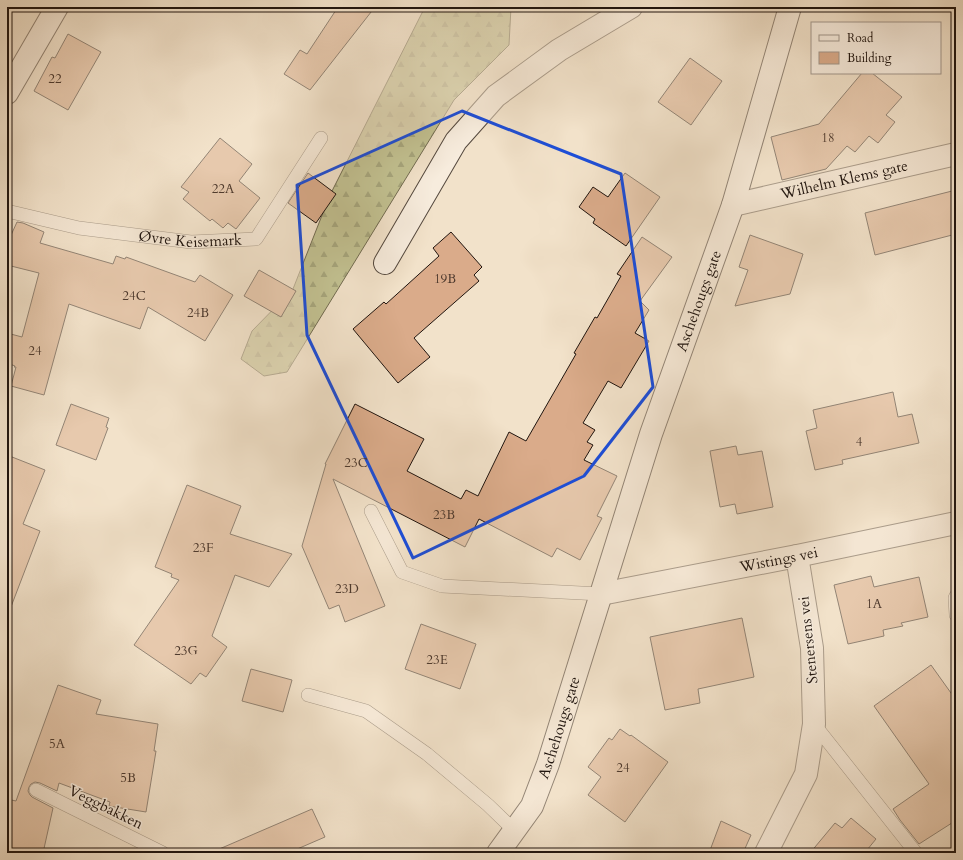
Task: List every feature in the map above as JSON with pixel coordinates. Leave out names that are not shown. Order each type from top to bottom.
[{"type":"street","points":[[7,92],[58,7]]},
{"type":"street","points":[[385,263],[456,141],[496,96],[559,50],[631,7]]},
{"type":"street","name":"Aschehougs gate","points":[[498,853],[532,806],[548,764],[651,434],[733,205],[790,7]]},
{"type":"street","name":"Wilhelm Klems gate","points":[[733,205],[956,154]]},
{"type":"street","name":"Wistings vei","points":[[601,594],[956,523]]},
{"type":"street","name":"Stenersens vei","points":[[766,853],[806,774],[814,724],[812,648],[797,556]]},
{"type":"lane","name":"Øvre Keisemark","points":[[7,211],[79,228],[191,242],[256,239],[321,138]]},
{"type":"lane","points":[[371,511],[402,572],[442,586],[601,594]]},
{"type":"lane","points":[[956,596],[956,615]]},
{"type":"lane","points":[[308,695],[366,711],[427,754],[488,805],[515,831]]},
{"type":"lane","points":[[814,724],[916,853]]},
{"type":"lane","name":"Veggbakken","points":[[36,790],[163,853]]},
{"type":"highlighted area","points":[[462,111],[621,174],[653,387],[584,476],[413,558],[307,335],[297,185]]},
{"type":"green space","points":[[425,7],[511,7],[509,45],[454,100],[287,372],[264,376],[241,359],[252,331],[293,289],[330,195]]},
{"type":"building","points":[[338,7],[375,7],[310,90],[284,74],[300,50],[307,54]]},
{"type":"building","points":[[68,34],[101,52],[68,110],[34,91],[52,57],[55,58]]},
{"type":"building","points":[[690,58],[722,81],[691,125],[658,102]]},
{"type":"building","points":[[861,74],[873,74],[902,97],[886,115],[895,122],[878,143],[869,136],[855,152],[847,146],[826,169],[782,180],[771,137],[819,124]]},
{"type":"building","points":[[220,138],[252,164],[239,181],[260,198],[236,229],[228,223],[223,228],[212,219],[210,221],[183,199],[189,192],[181,187]]},
{"type":"building","points":[[308,173],[336,194],[316,223],[288,203]]},
{"type":"building","points":[[625,173],[660,197],[626,246],[593,223],[595,219],[579,207],[593,187],[608,197]]},
{"type":"building","points":[[956,190],[956,234],[875,255],[865,213]]},
{"type":"building","points":[[17,222],[44,232],[40,243],[113,264],[116,256],[125,259],[126,257],[195,282],[200,275],[233,295],[205,341],[148,307],[140,329],[69,304],[44,395],[11,386],[16,367],[7,363],[7,333],[22,337],[39,273],[7,265],[7,244]]},
{"type":"building","points":[[451,232],[482,267],[474,275],[479,281],[414,338],[430,357],[398,383],[353,329],[384,302],[386,304],[439,256],[433,248]]},
{"type":"building","points":[[750,235],[803,254],[790,294],[735,306],[748,270],[739,267]]},
{"type":"building","points":[[642,237],[672,257],[640,301],[649,310],[635,333],[649,341],[621,388],[608,381],[583,423],[595,430],[587,442],[593,445],[584,460],[617,476],[597,516],[602,518],[580,560],[557,548],[552,557],[479,519],[465,547],[333,479],[385,606],[345,622],[339,605],[329,609],[302,546],[325,464],[355,404],[424,439],[407,471],[461,499],[466,490],[478,496],[509,432],[526,441],[576,354],[574,353],[595,317],[597,318],[621,276],[617,274]]},
{"type":"building","points":[[259,270],[296,291],[281,317],[244,296]]},
{"type":"building","points":[[893,392],[898,417],[912,414],[919,443],[842,460],[843,464],[815,470],[806,431],[817,428],[813,410]]},
{"type":"building","points":[[71,404],[109,418],[106,427],[108,428],[96,460],[56,445]]},
{"type":"building","points":[[736,446],[738,455],[762,451],[773,507],[737,514],[735,504],[720,507],[710,451]]},
{"type":"building","points":[[7,455],[45,470],[23,524],[40,531],[9,612],[7,612]]},
{"type":"building","points":[[187,485],[241,506],[230,534],[292,554],[269,587],[235,575],[212,636],[227,647],[206,677],[200,673],[191,684],[134,645],[179,580],[171,577],[172,574],[155,567]]},
{"type":"building","points":[[871,576],[874,587],[919,577],[928,617],[901,623],[903,626],[883,630],[884,636],[848,644],[834,585]]},
{"type":"building","points":[[742,618],[754,677],[698,689],[700,703],[665,710],[650,637]]},
{"type":"building","points":[[421,624],[476,644],[460,689],[405,669]]},
{"type":"building","points":[[931,665],[956,700],[956,822],[955,821],[919,844],[893,809],[929,784],[874,706]]},
{"type":"building","points":[[251,669],[292,680],[283,712],[242,701]]},
{"type":"building","points":[[58,685],[101,700],[96,714],[158,724],[154,751],[156,751],[146,812],[109,806],[110,802],[59,783],[57,791],[35,782],[29,787],[28,791],[30,795],[53,808],[43,853],[7,853],[7,799],[16,801]]},
{"type":"building","points":[[620,729],[630,736],[631,735],[668,762],[625,822],[588,795],[601,777],[588,767],[609,738],[612,740]]},
{"type":"building","points":[[312,809],[325,837],[288,853],[210,853]]},
{"type":"building","points":[[851,818],[876,839],[867,850],[871,853],[810,853],[835,823],[842,828]]},
{"type":"building","points":[[721,821],[751,835],[743,853],[709,853]]}]
